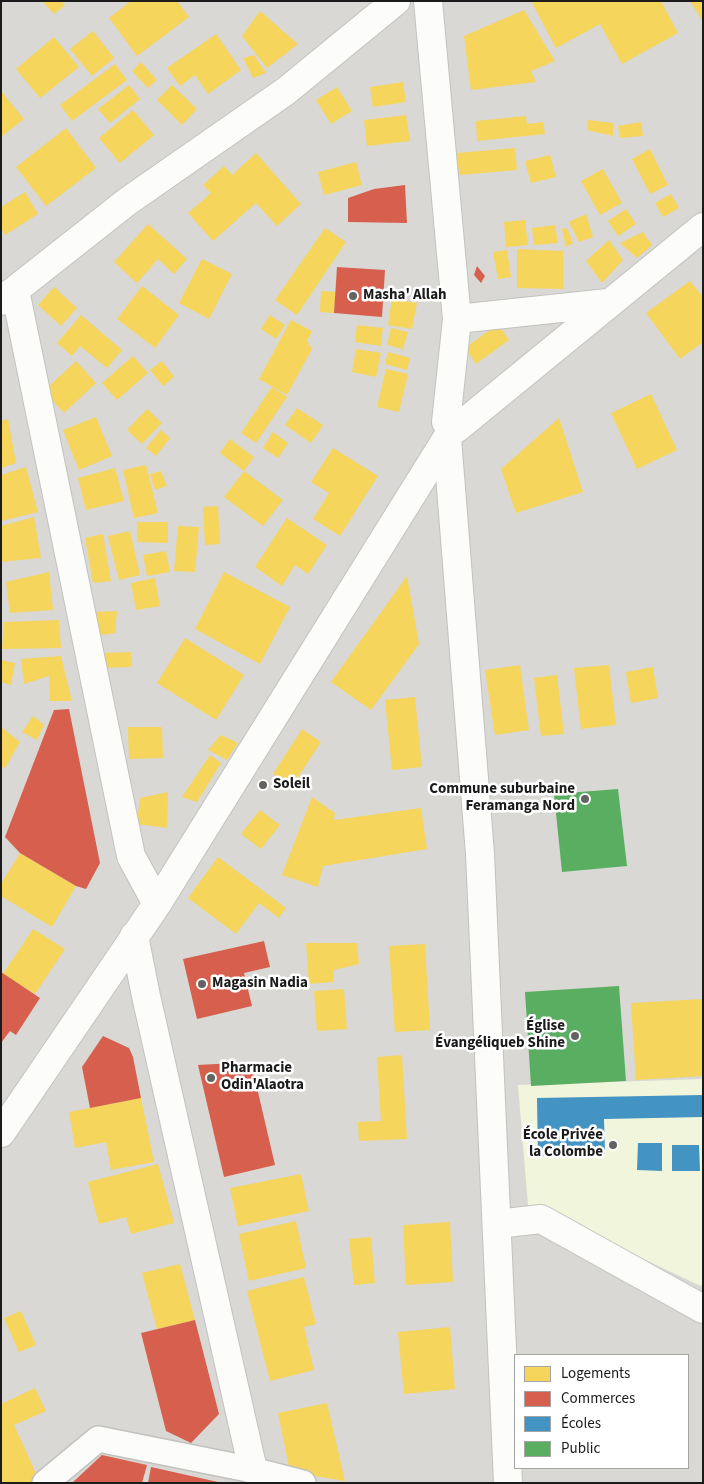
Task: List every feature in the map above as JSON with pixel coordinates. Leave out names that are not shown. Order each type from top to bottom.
[{"type":"street","points":[[157,904],[131,856],[8,295],[128,202],[286,91],[396,1]]},
{"type":"street","points":[[428,1],[457,320],[450,430],[480,854],[508,1483]]},
{"type":"street","points":[[1,1132],[157,904],[450,430],[703,228]]},
{"type":"street","points":[[457,320],[608,303]]},
{"type":"street","points":[[134,936],[253,1470]]},
{"type":"street","points":[[497,1224],[541,1218],[703,1309]]},
{"type":"street","points":[[44,1483],[98,1439],[253,1470],[303,1483]]},
{"type":"shaded area","points":[[1,1],[703,1],[703,1483],[1,1483]]},
{"type":"shaded area","name":"École Privée la Colombe","points":[[703,1079],[703,1287],[528,1205],[518,1085]]},
{"type":"building: Logements","points":[[42,1],[61,1],[65,5],[54,14]]},
{"type":"building: Logements","points":[[131,1],[177,1],[189,17],[137,56],[109,18]]},
{"type":"building: Logements","points":[[536,1],[661,1],[678,33],[622,64],[600,24],[556,48],[532,3]]},
{"type":"building: Logements","points":[[690,1],[703,1],[703,22]]},
{"type":"building: Logements","points":[[524,10],[555,61],[531,71],[536,82],[471,90],[464,36]]},
{"type":"building: Logements","points":[[260,11],[298,44],[267,68],[242,36]]},
{"type":"building: Logements","points":[[93,31],[114,58],[92,76],[70,49]]},
{"type":"building: Logements","points":[[216,34],[241,70],[208,94],[195,75],[180,86],[167,68]]},
{"type":"building: Logements","points":[[54,37],[79,67],[40,98],[16,69]]},
{"type":"building: Logements","points":[[254,55],[266,73],[253,78],[243,58]]},
{"type":"building: Logements","points":[[141,62],[157,80],[148,88],[132,71]]},
{"type":"building: Logements","points":[[115,64],[127,80],[72,121],[60,105]]},
{"type":"building: Logements","points":[[403,82],[406,102],[373,107],[370,87]]},
{"type":"building: Logements","points":[[129,85],[140,99],[110,123],[98,109]]},
{"type":"building: Logements","points":[[172,85],[197,109],[182,125],[157,100]]},
{"type":"building: Logements","points":[[337,87],[352,111],[331,124],[316,100]]},
{"type":"building: Logements","points":[[1,91],[24,119],[1,137]]},
{"type":"building: Logements","points":[[133,110],[154,135],[120,163],[99,138]]},
{"type":"building: Logements","points":[[406,115],[410,141],[367,146],[364,120]]},
{"type":"building: Logements","points":[[526,116],[527,124],[543,122],[545,134],[477,141],[476,121]]},
{"type":"building: Logements","points":[[588,120],[613,123],[613,136],[587,130]]},
{"type":"building: Logements","points":[[641,122],[643,136],[620,138],[618,126]]},
{"type":"building: Logements","points":[[66,128],[96,168],[46,206],[16,167]]},
{"type":"building: Logements","points":[[515,148],[517,170],[459,175],[457,153]]},
{"type":"building: Logements","points":[[650,149],[668,185],[650,194],[632,159]]},
{"type":"building: Logements","points":[[256,153],[301,204],[277,226],[256,203],[213,241],[188,213],[211,193],[203,185],[224,166],[232,175]]},
{"type":"building: Logements","points":[[550,155],[556,177],[531,183],[525,161]]},
{"type":"building: Logements","points":[[356,162],[362,185],[324,195],[318,172]]},
{"type":"building: Logements","points":[[603,169],[622,203],[600,215],[581,181]]},
{"type":"building: Logements","points":[[25,192],[38,214],[5,235],[1,228],[1,207]]},
{"type":"building: Logements","points":[[671,194],[679,208],[663,217],[655,203]]},
{"type":"building: Logements","points":[[626,209],[636,224],[618,236],[608,221]]},
{"type":"building: Logements","points":[[586,214],[593,237],[579,242],[569,222]]},
{"type":"building: Logements","points":[[525,220],[528,245],[506,247],[504,222]]},
{"type":"building: Logements","points":[[148,224],[187,259],[174,274],[158,259],[137,283],[114,262]]},
{"type":"building: Logements","points":[[555,225],[558,243],[534,245],[532,228]]},
{"type":"building: Logements","points":[[325,228],[346,242],[297,315],[275,300]]},
{"type":"building: Logements","points":[[567,228],[573,243],[566,247],[562,229]]},
{"type":"building: Logements","points":[[643,232],[652,245],[637,258],[620,243]]},
{"type":"building: Logements","points":[[609,240],[623,260],[602,283],[586,261]]},
{"type":"building: Logements","points":[[517,249],[563,251],[563,289],[517,288]]},
{"type":"building: Logements","points":[[507,250],[511,277],[498,279],[493,252]]},
{"type":"building: Logements","points":[[202,259],[232,274],[209,319],[179,303]]},
{"type":"building: Logements","points":[[690,281],[703,297],[703,342],[680,359],[646,313]]},
{"type":"building: Logements","points":[[142,286],[179,315],[155,348],[117,319]]},
{"type":"building: Logements","points":[[54,287],[77,308],[61,326],[38,305]]},
{"type":"building: Logements","points":[[321,291],[336,292],[334,313],[320,312]]},
{"type":"building: Logements","points":[[392,299],[417,303],[412,329],[388,325]]},
{"type":"building: Logements","points":[[81,315],[122,350],[107,368],[80,346],[72,356],[57,343]]},
{"type":"building: Logements","points":[[270,315],[285,325],[276,339],[261,329]]},
{"type":"building: Logements","points":[[291,320],[312,331],[307,341],[312,349],[287,395],[259,379]]},
{"type":"building: Logements","points":[[498,324],[509,340],[476,364],[465,348]]},
{"type":"building: Logements","points":[[357,325],[383,328],[381,346],[355,342]]},
{"type":"building: Logements","points":[[391,328],[408,332],[403,349],[387,345]]},
{"type":"building: Logements","points":[[356,349],[381,353],[376,377],[352,372]]},
{"type":"building: Logements","points":[[388,352],[410,358],[407,370],[385,364]]},
{"type":"building: Logements","points":[[133,356],[148,373],[117,400],[102,383]]},
{"type":"building: Logements","points":[[76,361],[96,383],[64,413],[44,391]]},
{"type":"building: Logements","points":[[162,361],[174,377],[163,386],[150,370]]},
{"type":"building: Logements","points":[[386,369],[408,374],[399,412],[377,407]]},
{"type":"building: Logements","points":[[272,387],[287,397],[256,443],[241,433]]},
{"type":"building: Logements","points":[[651,394],[677,450],[637,469],[611,413]]},
{"type":"building: Logements","points":[[297,408],[323,425],[311,443],[285,425]]},
{"type":"building: Logements","points":[[147,409],[162,423],[142,444],[127,430]]},
{"type":"building: Logements","points":[[96,417],[112,456],[79,470],[63,430]]},
{"type":"building: Logements","points":[[559,418],[583,492],[516,513],[501,469]]},
{"type":"building: Logements","points":[[8,419],[16,463],[1,468],[1,421]]},
{"type":"building: Logements","points":[[161,430],[170,438],[156,456],[146,448]]},
{"type":"building: Logements","points":[[273,432],[288,443],[278,458],[263,448]]},
{"type":"building: Logements","points":[[230,439],[254,457],[244,471],[220,453]]},
{"type":"building: Logements","points":[[333,448],[378,476],[340,536],[313,519],[329,493],[311,482]]},
{"type":"building: Logements","points":[[146,465],[158,513],[134,518],[123,470]]},
{"type":"building: Logements","points":[[26,467],[38,512],[1,521],[1,475]]},
{"type":"building: Logements","points":[[115,468],[124,501],[86,510],[78,478]]},
{"type":"building: Logements","points":[[161,471],[167,486],[155,490],[150,474]]},
{"type":"building: Logements","points":[[244,471],[283,500],[263,526],[224,497]]},
{"type":"building: Logements","points":[[218,506],[220,544],[205,545],[203,507]]},
{"type":"building: Logements","points":[[34,517],[41,558],[1,562],[1,526]]},
{"type":"building: Logements","points":[[287,518],[327,545],[308,574],[295,565],[282,586],[255,567]]},
{"type":"building: Logements","points":[[137,522],[168,522],[168,543],[137,542]]},
{"type":"building: Logements","points":[[178,526],[199,527],[195,572],[174,571]]},
{"type":"building: Logements","points":[[130,531],[140,575],[119,580],[108,536]]},
{"type":"building: Logements","points":[[103,534],[111,581],[93,583],[85,538]]},
{"type":"building: Logements","points":[[166,551],[170,572],[147,576],[143,555]]},
{"type":"building: Logements","points":[[49,572],[53,610],[10,613],[6,582]]},
{"type":"building: Logements","points":[[224,572],[290,607],[260,664],[195,629]]},
{"type":"building: Logements","points":[[407,576],[419,644],[371,710],[331,682]]},
{"type":"building: Logements","points":[[155,578],[160,606],[136,610],[131,583]]},
{"type":"building: Logements","points":[[117,611],[115,633],[96,636],[95,612]]},
{"type":"building: Logements","points":[[59,620],[61,648],[2,649],[4,622]]},
{"type":"building: Logements","points":[[185,638],[244,675],[216,720],[157,683]]},
{"type":"building: Logements","points":[[131,652],[132,667],[100,668],[99,653]]},
{"type":"building: Logements","points":[[61,656],[72,701],[50,701],[49,676],[24,684],[21,659]]},
{"type":"building: Logements","points":[[1,660],[15,663],[11,685],[1,682]]},
{"type":"building: Logements","points":[[520,665],[529,730],[495,735],[485,670]]},
{"type":"building: Logements","points":[[609,665],[616,725],[581,729],[574,668]]},
{"type":"building: Logements","points":[[653,667],[658,698],[631,703],[626,672]]},
{"type":"building: Logements","points":[[557,675],[564,734],[541,736],[534,678]]},
{"type":"building: Logements","points":[[415,697],[422,767],[392,770],[385,700]]},
{"type":"building: Logements","points":[[33,716],[44,725],[37,740],[22,732]]},
{"type":"building: Logements","points":[[1,727],[20,742],[5,768],[1,766]]},
{"type":"building: Logements","points":[[128,727],[162,727],[163,758],[129,759]]},
{"type":"building: Logements","points":[[302,729],[321,742],[292,786],[273,774]]},
{"type":"building: Logements","points":[[221,735],[238,743],[227,760],[208,750]]},
{"type":"building: Logements","points":[[210,755],[221,763],[197,802],[182,797]]},
{"type":"building: Logements","points":[[168,792],[167,828],[137,824],[140,798]]},
{"type":"building: Logements","points":[[312,797],[335,813],[334,820],[421,808],[427,849],[323,866],[318,887],[282,875]]},
{"type":"building: Logements","points":[[260,810],[280,825],[261,849],[241,834]]},
{"type":"building: Logements","points":[[20,853],[76,886],[52,927],[1,896],[1,884]]},
{"type":"building: Logements","points":[[218,857],[286,908],[279,918],[259,903],[236,934],[188,898]]},
{"type":"building: Logements","points":[[33,929],[65,949],[35,994],[3,974]]},
{"type":"building: Logements","points":[[306,943],[357,943],[359,964],[334,970],[333,982],[309,984]]},
{"type":"building: Logements","points":[[425,944],[430,1030],[395,1032],[389,946]]},
{"type":"building: Logements","points":[[344,989],[347,1029],[317,1031],[314,991]]},
{"type":"building: Logements","points":[[703,999],[703,1076],[636,1080],[631,1003]]},
{"type":"building: Logements","points":[[402,1055],[407,1139],[359,1141],[358,1122],[381,1121],[377,1057]]},
{"type":"building: Logements","points":[[141,1098],[154,1162],[111,1170],[106,1142],[75,1148],[69,1112]]},
{"type":"building: Logements","points":[[158,1164],[174,1223],[131,1234],[126,1217],[99,1224],[88,1182]]},
{"type":"building: Logements","points":[[301,1174],[309,1211],[238,1226],[230,1188]]},
{"type":"building: Logements","points":[[296,1221],[306,1268],[249,1281],[239,1234]]},
{"type":"building: Logements","points":[[450,1222],[453,1282],[406,1285],[403,1225]]},
{"type":"building: Logements","points":[[371,1237],[375,1283],[354,1285],[349,1239]]},
{"type":"building: Logements","points":[[180,1264],[195,1320],[157,1329],[142,1273]]},
{"type":"building: Logements","points":[[304,1277],[316,1324],[304,1327],[314,1370],[270,1381],[247,1291]]},
{"type":"building: Logements","points":[[21,1311],[36,1345],[19,1352],[4,1318]]},
{"type":"building: Logements","points":[[450,1327],[455,1389],[404,1394],[398,1332]]},
{"type":"building: Logements","points":[[35,1388],[46,1411],[14,1425],[38,1478],[33,1483],[1,1483],[1,1404]]},
{"type":"building: Logements","points":[[327,1403],[345,1481],[290,1472],[278,1413]]},
{"type":"building: Commerces","points":[[405,185],[407,223],[348,222],[348,198],[374,189]]},
{"type":"building: Commerces","points":[[477,266],[485,276],[481,283],[474,275]]},
{"type":"building: Commerces","points":[[337,267],[385,270],[382,317],[334,313]]},
{"type":"building: Commerces","points":[[69,709],[100,863],[86,889],[76,886],[20,853],[5,837],[54,710]]},
{"type":"building: Commerces","points":[[264,941],[270,967],[244,973],[252,1006],[197,1019],[183,959]]},
{"type":"building: Commerces","points":[[1,972],[40,998],[16,1035],[10,1031],[1,1043]]},
{"type":"building: Commerces","points":[[103,1036],[129,1048],[133,1057],[141,1098],[90,1108],[82,1067]]},
{"type":"building: Commerces","points":[[251,1062],[275,1165],[224,1177],[198,1065]]},
{"type":"building: Commerces","points":[[195,1320],[219,1414],[191,1443],[166,1431],[141,1333]]},
{"type":"building: Commerces","points":[[102,1455],[147,1465],[142,1483],[72,1483]]},
{"type":"building: Commerces","points":[[151,1467],[218,1482],[218,1483],[148,1483]]},
{"type":"building: Écoles","points":[[703,1095],[703,1117],[604,1119],[605,1154],[538,1156],[537,1098]]},
{"type":"building: Écoles","points":[[638,1143],[662,1143],[662,1171],[637,1170]]},
{"type":"building: Écoles","points":[[672,1145],[699,1145],[700,1171],[672,1171]]},
{"type":"building: Public","points":[[618,789],[627,866],[562,872],[554,794]]},
{"type":"building: Public","name":"Église Évangéliqueb Shine","points":[[619,986],[626,1081],[531,1086],[525,992]]},
{"type":"place","name":"Masha' Allah","points":[[353,296]]},
{"type":"place","name":"Soleil","points":[[263,785]]},
{"type":"place","name":"Commune suburbaine Feramanga Nord","points":[[585,799]]},
{"type":"place","name":"Magasin Nadia","points":[[202,984]]},
{"type":"place","name":"Église Évangéliqueb Shine","points":[[575,1036]]},
{"type":"place","name":"Pharmacie Odin'Alaotra","points":[[211,1078]]},
{"type":"place","name":"École Privée la Colombe","points":[[613,1145]]}]
